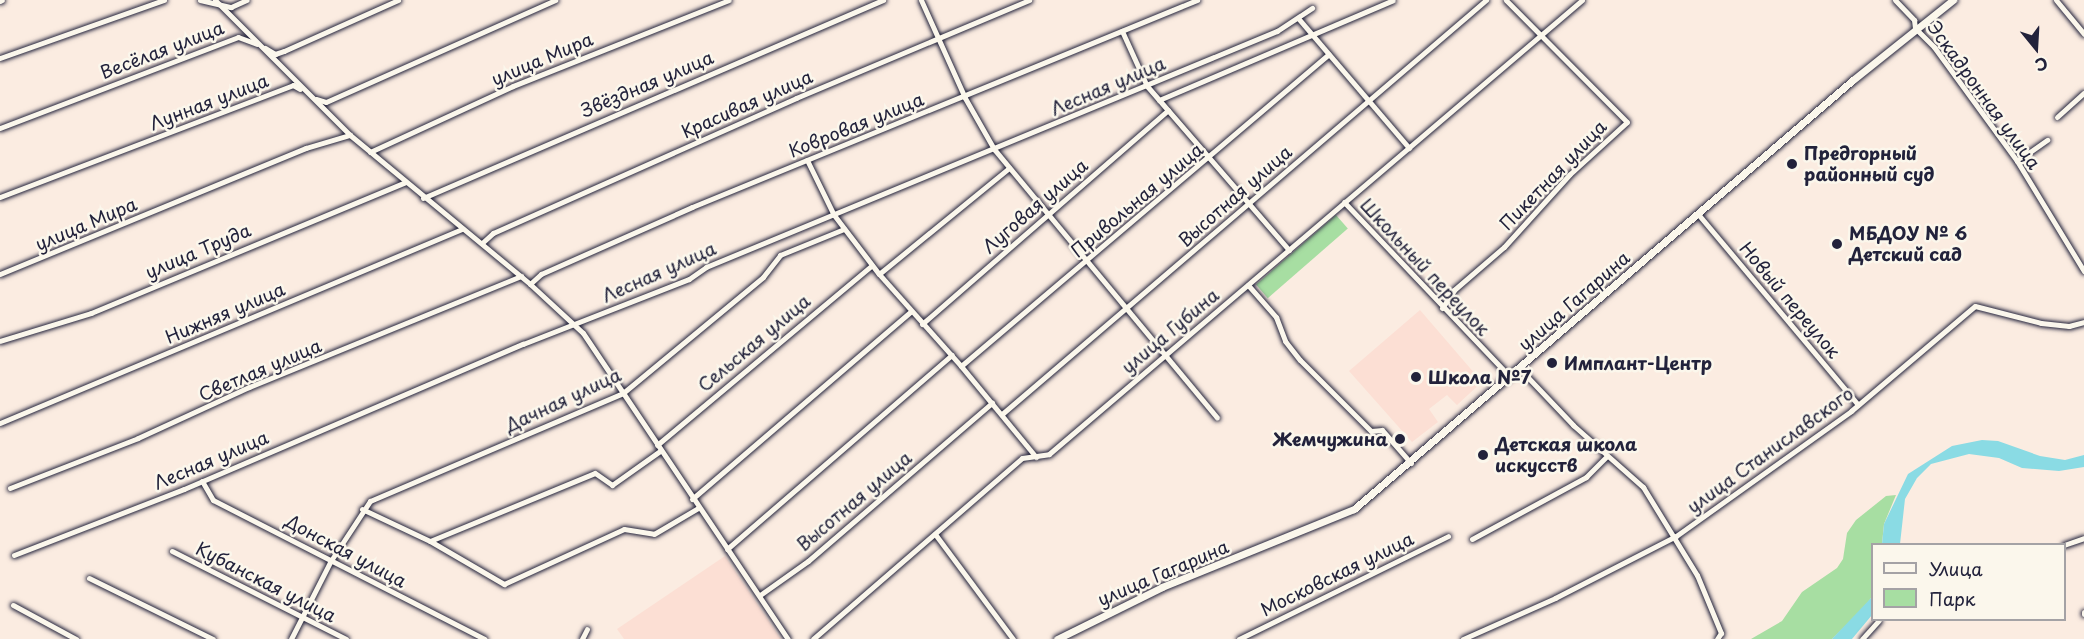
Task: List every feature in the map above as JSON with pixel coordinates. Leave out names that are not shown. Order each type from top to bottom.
[{"type":"street","points":[[0,58],[164,0]]},
{"type":"street","points":[[200,0],[231,7],[247,0]]},
{"type":"street","points":[[215,0],[350,135],[423,198],[482,243],[574,324],[788,639]]},
{"type":"street","name":"Весёлая улица","points":[[0,128],[238,37],[275,54],[398,0]]},
{"type":"street","name":"Лунная улица","points":[[0,197],[293,85],[326,102],[555,0]]},
{"type":"street","name":"улица Мира","points":[[370,152],[513,86],[729,0]]},
{"type":"street","name":"Звёздная улица","points":[[423,198],[883,0]]},
{"type":"street","points":[[921,0],[965,98],[994,149],[1086,263],[1127,308],[1217,418]]},
{"type":"street","name":"Красивая улица","points":[[482,243],[493,233],[1029,0]]},
{"type":"street","name":"Ковровая улица","points":[[530,284],[541,274],[807,160],[965,98],[1197,0]]},
{"type":"street","name":"Лесная улица","points":[[1159,100],[1314,36],[1393,0]]},
{"type":"street","name":"Высотная улица","points":[[1002,414],[1486,0]]},
{"type":"street","points":[[1506,0],[1543,35]]},
{"type":"street","name":"улица Губина","points":[[813,639],[1022,458],[1049,454],[1582,0]]},
{"type":"street","name":"Эскадронная улица","points":[[1895,0],[1914,20],[1915,28],[1934,47],[2017,161],[2084,271]]},
{"type":"street","name":"улица Гагарина","points":[[1056,639],[1162,587],[1354,509],[1411,463],[1915,28],[1953,0]]},
{"type":"street","points":[[2056,0],[2084,34]]},
{"type":"street","name":"Лесная улица","points":[[14,555],[202,481],[1147,86],[1276,31],[1312,8]]},
{"type":"street","points":[[1298,18],[1409,148]]},
{"type":"street","points":[[1122,31],[1147,86],[1210,158],[1247,206],[1289,250]]},
{"type":"street","name":"Пикетная улица","points":[[1442,308],[1454,290],[1504,247],[1570,174],[1627,122],[1543,35]]},
{"type":"street","name":"Привольная улица","points":[[962,366],[1210,158],[1329,54]]},
{"type":"street","points":[[2057,117],[2084,93]]},
{"type":"street","name":"Луговая улица","points":[[922,324],[1168,110]]},
{"type":"street","name":"улица Мира","points":[[0,274],[306,148],[350,135]]},
{"type":"street","points":[[2017,161],[2047,140]]},
{"type":"street","points":[[807,160],[834,215],[844,229],[910,312],[962,366],[1036,457]]},
{"type":"street","points":[[879,274],[1009,168]]},
{"type":"street","name":"улица Труда","points":[[0,341],[91,313],[405,182]]},
{"type":"street","name":"Школьный переулок","points":[[1344,202],[1442,308],[1510,377]]},
{"type":"street","name":"Новый переулок","points":[[1698,214],[1858,405]]},
{"type":"street","name":"Нижняя улица","points":[[0,423],[462,229]]},
{"type":"street","name":"Дачная улица","points":[[362,509],[370,501],[623,393],[763,277],[780,255],[844,229]]},
{"type":"street","name":"Сельская улица","points":[[430,541],[595,473],[612,485],[659,448],[872,265]]},
{"type":"street","name":"Светлая улица","points":[[10,488],[138,438],[249,387],[520,276]]},
{"type":"street","points":[[1248,285],[1276,317],[1285,341],[1300,360],[1371,431],[1382,430],[1411,463]]},
{"type":"street","name":"улица Станиславского","points":[[1463,639],[1555,598],[1676,536],[1858,405],[1975,306],[2041,323],[2069,326],[2084,322]]},
{"type":"street","points":[[692,499],[910,312]]},
{"type":"street","points":[[727,549],[952,355]]},
{"type":"street","points":[[1519,368],[1607,456],[1642,487],[1676,536],[1721,633],[1717,639]]},
{"type":"street","name":"Высотная улица","points":[[760,595],[808,561],[992,403]]},
{"type":"street","points":[[1472,539],[1586,477],[1607,456]]},
{"type":"street","name":"Донская улица","points":[[202,481],[213,500],[330,562],[485,639]]},
{"type":"street","points":[[291,639],[330,562],[362,509],[430,541],[504,584],[614,532],[624,529],[654,534],[698,508]]},
{"type":"street","points":[[934,534],[1013,639]]},
{"type":"street","name":"Московская улица","points":[[1239,639],[1448,537]]},
{"type":"street","points":[[2066,545],[2084,538]]},
{"type":"street","name":"Кубанская улица","points":[[172,551],[346,639]]},
{"type":"street","points":[[89,578],[213,639]]},
{"type":"street","points":[[13,605],[75,639]]},
{"type":"street","points":[[1862,639],[1878,621]]},
{"type":"street","points":[[582,639],[587,629]]},
{"type":"shaded area","name":"Школа №7","points":[[1420,310],[1482,382],[1457,405],[1447,395],[1429,409],[1438,422],[1412,442],[1349,371]]},
{"type":"shaded area","points":[[725,556],[781,639],[624,639],[617,629]]},
{"type":"green space","points":[[1336,215],[1348,229],[1268,298],[1256,285]]},
{"type":"green space","points":[[1896,495],[1884,524],[1882,543],[1871,543],[1871,598],[1857,615],[1832,639],[1751,639],[1782,621],[1802,592],[1837,568],[1843,559],[1847,533],[1856,520],[1886,496]]},
{"type":"water","points":[[1982,440],[1998,441],[2040,456],[2065,460],[2084,455],[2084,467],[2059,471],[2022,468],[1999,458],[1969,454],[1931,464],[1917,478],[1905,499],[1900,543],[1882,543],[1884,524],[1908,474],[1952,446]]},
{"type":"water","points":[[1871,598],[1871,616],[1852,639],[1832,639]]},
{"type":"place","name":"Предгорный районный суд","points":[[1792,164]]},
{"type":"place","name":"МБДОУ № 6 Детский сад","points":[[1837,244]]},
{"type":"place","name":"Имплант-Центр","points":[[1552,363]]},
{"type":"place","name":"Школа №7","points":[[1416,377]]},
{"type":"place","name":"Жемчужина","points":[[1400,439]]},
{"type":"place","name":"Детская школа искусств","points":[[1483,455]]}]
